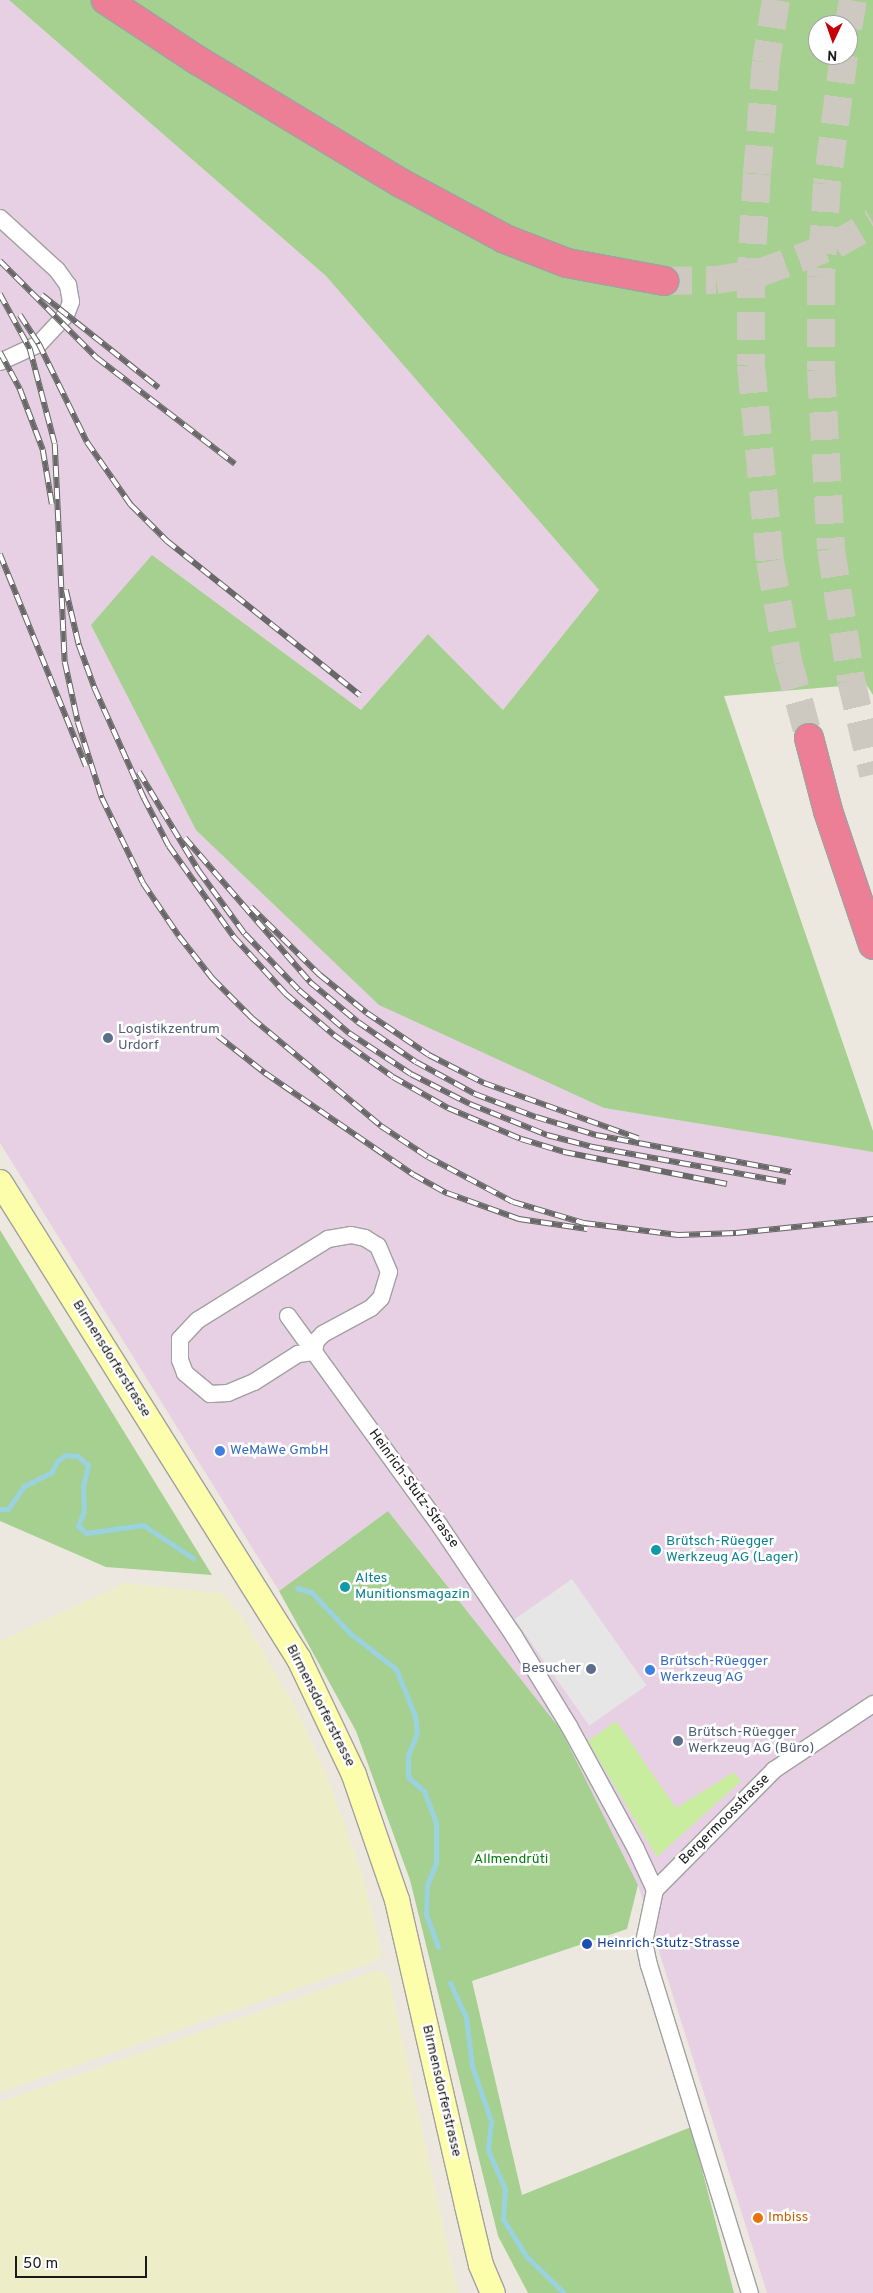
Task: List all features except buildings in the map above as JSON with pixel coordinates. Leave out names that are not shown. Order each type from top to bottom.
[{"type":"highway","points":[[106,0],[197,60],[401,183],[505,239],[568,263],[664,281]]},
{"type":"highway","points":[[809,738],[828,812],[873,945]]},
{"type":"main road","name":"Birmensdorferstrasse","points":[[0,1182],[299,1659],[354,1775],[396,1900],[481,2265],[493,2293]]},
{"type":"street","points":[[0,218],[57,270],[68,285],[71,302],[66,315],[39,344],[0,362]]},
{"type":"street","points":[[351,1235],[365,1238],[378,1246],[389,1272],[381,1298],[346,1322],[323,1334],[314,1352],[298,1354],[270,1372],[228,1393],[210,1394],[185,1373],[180,1360],[180,1339],[198,1320],[328,1239],[351,1235]]},
{"type":"street","name":"Heinrich-Stutz-Strasse","points":[[288,1316],[450,1541],[514,1636],[569,1726],[655,1890]]},
{"type":"street","name":"Bergermoosstrasse","points":[[655,1890],[774,1770],[873,1704]]},
{"type":"street","points":[[655,1890],[644,1942],[649,1965],[750,2293]]},
{"type":"shaded area","points":[[0,0],[9,0],[326,276],[599,590],[503,710],[428,634],[361,710],[152,555],[604,1108],[873,1152],[873,2293],[767,2293],[638,1885],[561,1730],[388,1511],[279,1591],[0,1143]]},
{"type":"shaded area","name":"Besucher","points":[[572,1579],[647,1685],[589,1726],[515,1619]]},
{"type":"green space","points":[[9,0],[873,0],[873,695],[866,684],[724,696],[873,1131],[873,1152],[604,1108],[379,1005],[196,830],[91,625],[152,555],[361,710],[428,634],[503,710],[599,590],[326,276]]},
{"type":"green space","points":[[0,1230],[212,1575],[106,1567],[0,1521]]},
{"type":"green space","name":"Allmendrüti","points":[[388,1511],[561,1730],[638,1885],[627,1929],[472,1981],[522,2195],[691,2127],[734,2293],[528,2293],[498,2236],[410,1880],[356,1731],[279,1591]]},
{"type":"green space","points":[[125,1583],[221,1593],[242,1616],[298,1712],[328,1779],[361,1870],[382,1955],[373,1962],[0,2092],[0,1641]]},
{"type":"green space","points":[[616,1721],[676,1808],[734,1772],[741,1781],[657,1857],[588,1741]]},
{"type":"green space","points":[[375,1971],[384,1972],[389,1979],[458,2293],[0,2293],[0,2102]]},
{"type":"waterway","points":[[0,1509],[8,1509],[24,1486],[51,1473],[57,1461],[66,1455],[77,1456],[88,1465],[83,1486],[84,1511],[78,1526],[86,1533],[143,1525],[193,1558]]},
{"type":"waterway","points":[[297,1588],[311,1592],[351,1634],[396,1669],[415,1716],[417,1733],[408,1755],[408,1777],[424,1791],[436,1822],[436,1863],[427,1885],[426,1914],[438,1947]]},
{"type":"waterway","points":[[450,1983],[466,2017],[472,2066],[491,2121],[488,2150],[505,2189],[503,2219],[526,2256],[564,2293]]},
{"type":"tunnel","points":[[776,0],[766,62],[757,174],[751,270],[751,365],[770,561],[788,661],[809,738]]},
{"type":"tunnel","points":[[850,15],[853,0]]},
{"type":"tunnel","points":[[843,65],[827,184],[821,277],[821,370],[831,549],[851,680],[873,774]]},
{"type":"tunnel","points":[[664,281],[716,280],[759,273],[835,245],[873,223]]},
{"type":"railway","points":[[0,261],[97,358],[235,464]]},
{"type":"railway","points":[[0,294],[30,349],[55,444],[65,662],[78,722],[102,798],[143,883],[179,936],[213,979],[252,1018],[381,1126],[428,1157],[513,1202],[584,1223],[678,1235],[736,1233],[873,1219]]},
{"type":"railway","points":[[42,295],[159,388]]},
{"type":"railway","points":[[20,315],[39,344],[87,442],[131,505],[167,541],[360,695]]},
{"type":"railway","points":[[0,352],[20,389],[43,450],[52,504]]},
{"type":"railway","points":[[0,554],[86,766]]},
{"type":"railway","points":[[66,590],[79,645],[95,689],[144,798],[169,846],[234,937],[286,994],[334,1035],[393,1077],[448,1108],[521,1139],[564,1152],[727,1184]]},
{"type":"railway","points":[[139,772],[199,871],[245,934],[299,990],[349,1033],[411,1074],[470,1104],[547,1135],[593,1147],[786,1182]]},
{"type":"railway","points":[[185,838],[310,982],[358,1022],[416,1062],[475,1094],[536,1117],[596,1135],[792,1172]]},
{"type":"railway","points":[[251,907],[320,975],[367,1013],[429,1055],[484,1083],[638,1138]]},
{"type":"railway","points":[[218,1036],[265,1073],[414,1175],[447,1193],[519,1219],[587,1229]]},
{"type":"place","name":"Logistikzentrum Urdorf","points":[[108,1038]]},
{"type":"place","name":"WeMaWe GmbH","points":[[220,1451]]},
{"type":"place","name":"Brütsch-Rüegger Werkzeug AG (Lager)","points":[[656,1550]]},
{"type":"place","name":"Altes Munitionsmagazin","points":[[345,1587]]},
{"type":"place","name":"Besucher","points":[[591,1669]]},
{"type":"place","name":"Brütsch-Rüegger Werkzeug AG","points":[[650,1670]]},
{"type":"place","name":"Brütsch-Rüegger Werkzeug AG (Büro)","points":[[678,1741]]},
{"type":"place","name":"Heinrich-Stutz-Strasse","points":[[587,1944]]},
{"type":"place","name":"Imbiss","points":[[758,2218]]}]
